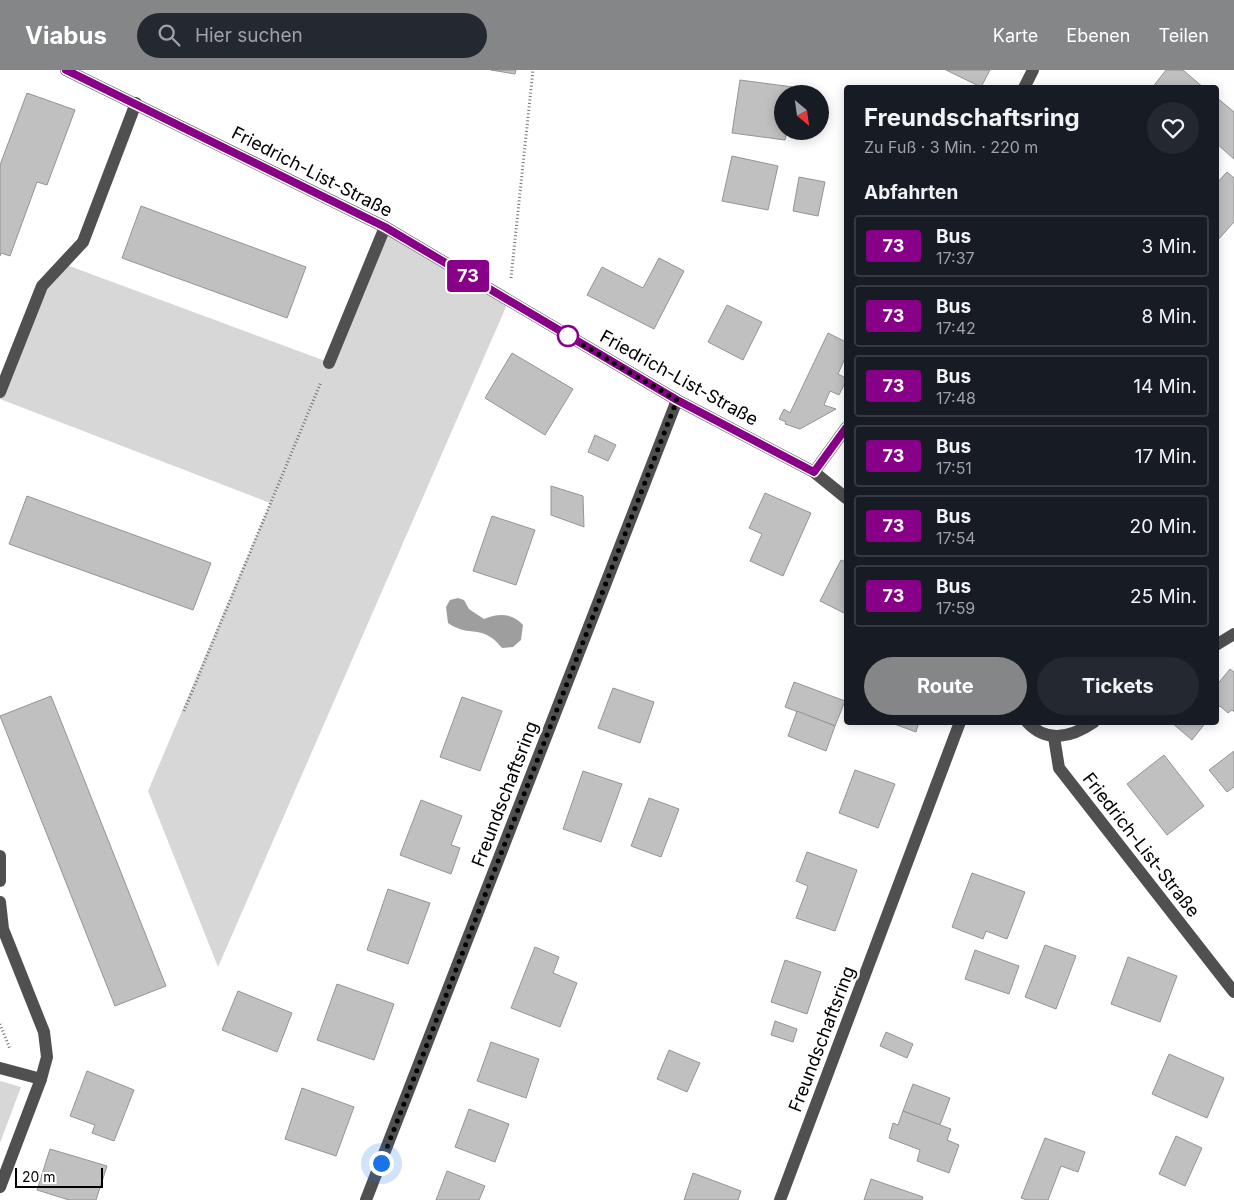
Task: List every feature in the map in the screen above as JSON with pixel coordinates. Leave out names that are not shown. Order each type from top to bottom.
[{"type":"street","name":"Friedrich-List-Straße","points":[[66,70],[385,227],[677,400],[814,472],[844,496]]},
{"type":"street","points":[[1026,85],[1034,70]]},
{"type":"street","points":[[0,392],[5,360],[42,286],[82,242],[136,103]]},
{"type":"street","points":[[329,363],[385,227]]},
{"type":"street","name":"Freundschaftsring","points":[[366,1200],[677,400]]},
{"type":"street","points":[[814,472],[844,431]]},
{"type":"street","points":[[1219,643],[1234,634]]},
{"type":"street","name":"Freundschaftsring","points":[[780,1200],[959,725]]},
{"type":"street","points":[[1030,725],[1035,731],[1054,737],[1070,736],[1089,725]]},
{"type":"street","name":"Friedrich-List-Straße","points":[[1054,737],[1059,768],[1234,992]]},
{"type":"street","points":[[0,856],[0,881]]},
{"type":"street","points":[[0,902],[3,929],[44,1032],[47,1057],[41,1079],[0,1187]]},
{"type":"street","points":[[0,1068],[41,1079]]},
{"type":"path","points":[[509,300],[533,70]]},
{"type":"path","points":[[184,711],[329,363]]},
{"type":"shaded area","points":[[385,227],[509,300],[218,967],[148,791],[270,503],[0,399],[0,392],[42,286],[64,264],[328,362]]},
{"type":"shaded area","points":[[458,598],[464,600],[469,609],[484,619],[505,615],[519,621],[523,625],[521,640],[513,647],[502,648],[488,635],[456,628],[448,623],[446,607],[450,600]]},
{"type":"shaded area","points":[[0,1081],[21,1087],[0,1143]]},
{"type":"building","points":[[491,70],[516,70],[515,74]]},
{"type":"building","points":[[946,70],[990,70],[982,85],[977,85]]},
{"type":"building","points":[[1166,70],[1183,70],[1200,85],[1154,85]]},
{"type":"building","points":[[740,80],[778,85],[774,85],[774,139],[732,133]]},
{"type":"building","points":[[27,93],[75,110],[47,185],[37,182],[10,256],[1,253],[0,256],[0,165]]},
{"type":"building","points":[[1219,100],[1234,112],[1234,159],[1219,146]]},
{"type":"building","points":[[732,156],[778,166],[768,210],[722,201]]},
{"type":"building","points":[[1227,172],[1234,178],[1234,222],[1219,239],[1219,181]]},
{"type":"building","points":[[799,177],[825,182],[818,216],[793,211]]},
{"type":"building","points":[[141,206],[306,267],[287,318],[122,258]]},
{"type":"building","points":[[659,258],[684,271],[654,329],[587,295],[602,267],[643,288]]},
{"type":"building","points":[[727,305],[762,322],[743,360],[708,342]]},
{"type":"building","points":[[828,333],[844,341],[844,360],[838,374],[844,377],[844,385],[839,395],[830,391],[824,405],[836,409],[800,429],[785,424],[786,422],[779,419],[784,409],[790,413]]},
{"type":"building","points":[[512,353],[573,389],[545,435],[485,398]]},
{"type":"building","points":[[595,435],[616,445],[608,461],[588,452]]},
{"type":"building","points":[[551,486],[583,496],[584,527],[551,515]]},
{"type":"building","points":[[765,493],[811,513],[783,576],[750,561],[762,534],[749,528]]},
{"type":"building","points":[[27,496],[211,563],[193,610],[9,544]]},
{"type":"building","points":[[492,516],[535,530],[516,585],[473,571]]},
{"type":"building","points":[[841,560],[844,561],[844,613],[820,601]]},
{"type":"building","points":[[1230,669],[1234,672],[1234,712],[1232,710],[1228,713],[1219,707],[1219,682]]},
{"type":"building","points":[[794,682],[844,701],[835,726],[785,707]]},
{"type":"building","points":[[613,688],[654,702],[640,743],[598,728]]},
{"type":"building","points":[[51,696],[166,986],[115,1006],[0,716]]},
{"type":"building","points":[[462,697],[502,711],[480,771],[440,757]]},
{"type":"building","points":[[797,711],[835,726],[826,751],[788,736]]},
{"type":"building","points":[[897,725],[918,725],[916,732]]},
{"type":"building","points":[[1174,725],[1204,725],[1192,740]]},
{"type":"building","points":[[1234,751],[1234,787],[1227,792],[1209,770]]},
{"type":"building","points":[[1164,755],[1204,806],[1167,835],[1127,784]]},
{"type":"building","points":[[855,770],[895,784],[878,828],[839,813]]},
{"type":"building","points":[[583,771],[622,784],[601,842],[563,829]]},
{"type":"building","points":[[649,798],[679,809],[661,857],[631,846]]},
{"type":"building","points":[[421,800],[462,816],[451,845],[460,848],[451,874],[400,855]]},
{"type":"building","points":[[807,852],[857,870],[835,931],[796,918],[808,886],[796,881]]},
{"type":"building","points":[[972,873],[1025,892],[1007,939],[986,931],[983,939],[952,927]]},
{"type":"building","points":[[388,889],[430,903],[408,964],[367,950]]},
{"type":"building","points":[[1045,945],[1076,956],[1056,1009],[1025,997]]},
{"type":"building","points":[[535,947],[559,957],[553,973],[577,983],[560,1027],[511,1008]]},
{"type":"building","points":[[975,950],[1019,966],[1009,994],[965,979]]},
{"type":"building","points":[[1128,957],[1177,976],[1160,1022],[1111,1004]]},
{"type":"building","points":[[785,960],[821,972],[807,1014],[771,1002]]},
{"type":"building","points":[[337,984],[394,1004],[374,1060],[317,1040]]},
{"type":"building","points":[[238,991],[292,1013],[277,1052],[222,1030]]},
{"type":"building","points":[[775,1021],[797,1029],[793,1042],[771,1035]]},
{"type":"building","points":[[886,1032],[913,1044],[907,1058],[880,1046]]},
{"type":"building","points":[[491,1042],[539,1059],[526,1098],[477,1081]]},
{"type":"building","points":[[669,1050],[700,1063],[687,1092],[657,1079]]},
{"type":"building","points":[[1169,1054],[1224,1078],[1207,1118],[1152,1094]]},
{"type":"building","points":[[87,1071],[134,1090],[114,1141],[92,1133],[95,1125],[70,1116]]},
{"type":"building","points":[[913,1084],[950,1098],[940,1125],[903,1111]]},
{"type":"building","points":[[302,1088],[354,1107],[336,1156],[285,1139]]},
{"type":"building","points":[[469,1109],[509,1124],[495,1162],[455,1147]]},
{"type":"building","points":[[903,1111],[951,1129],[947,1140],[959,1145],[949,1173],[917,1161],[920,1150],[889,1138],[893,1123],[898,1125]]},
{"type":"building","points":[[1176,1136],[1202,1148],[1185,1186],[1159,1174]]},
{"type":"building","points":[[1045,1138],[1085,1152],[1078,1172],[1061,1166],[1048,1200],[1027,1200],[1021,1198]]},
{"type":"building","points":[[50,1149],[107,1166],[96,1200],[69,1200],[37,1190]]},
{"type":"building","points":[[447,1171],[485,1186],[479,1200],[436,1200]]},
{"type":"building","points":[[693,1173],[741,1191],[738,1200],[684,1200]]},
{"type":"building","points":[[871,1179],[923,1197],[922,1200],[864,1200]]},
{"type":"bus line","name":"73","points":[[66,70],[385,227],[677,400],[814,472],[844,431]]},
{"type":"route","points":[[381,1163],[677,400],[568,336]]}]
